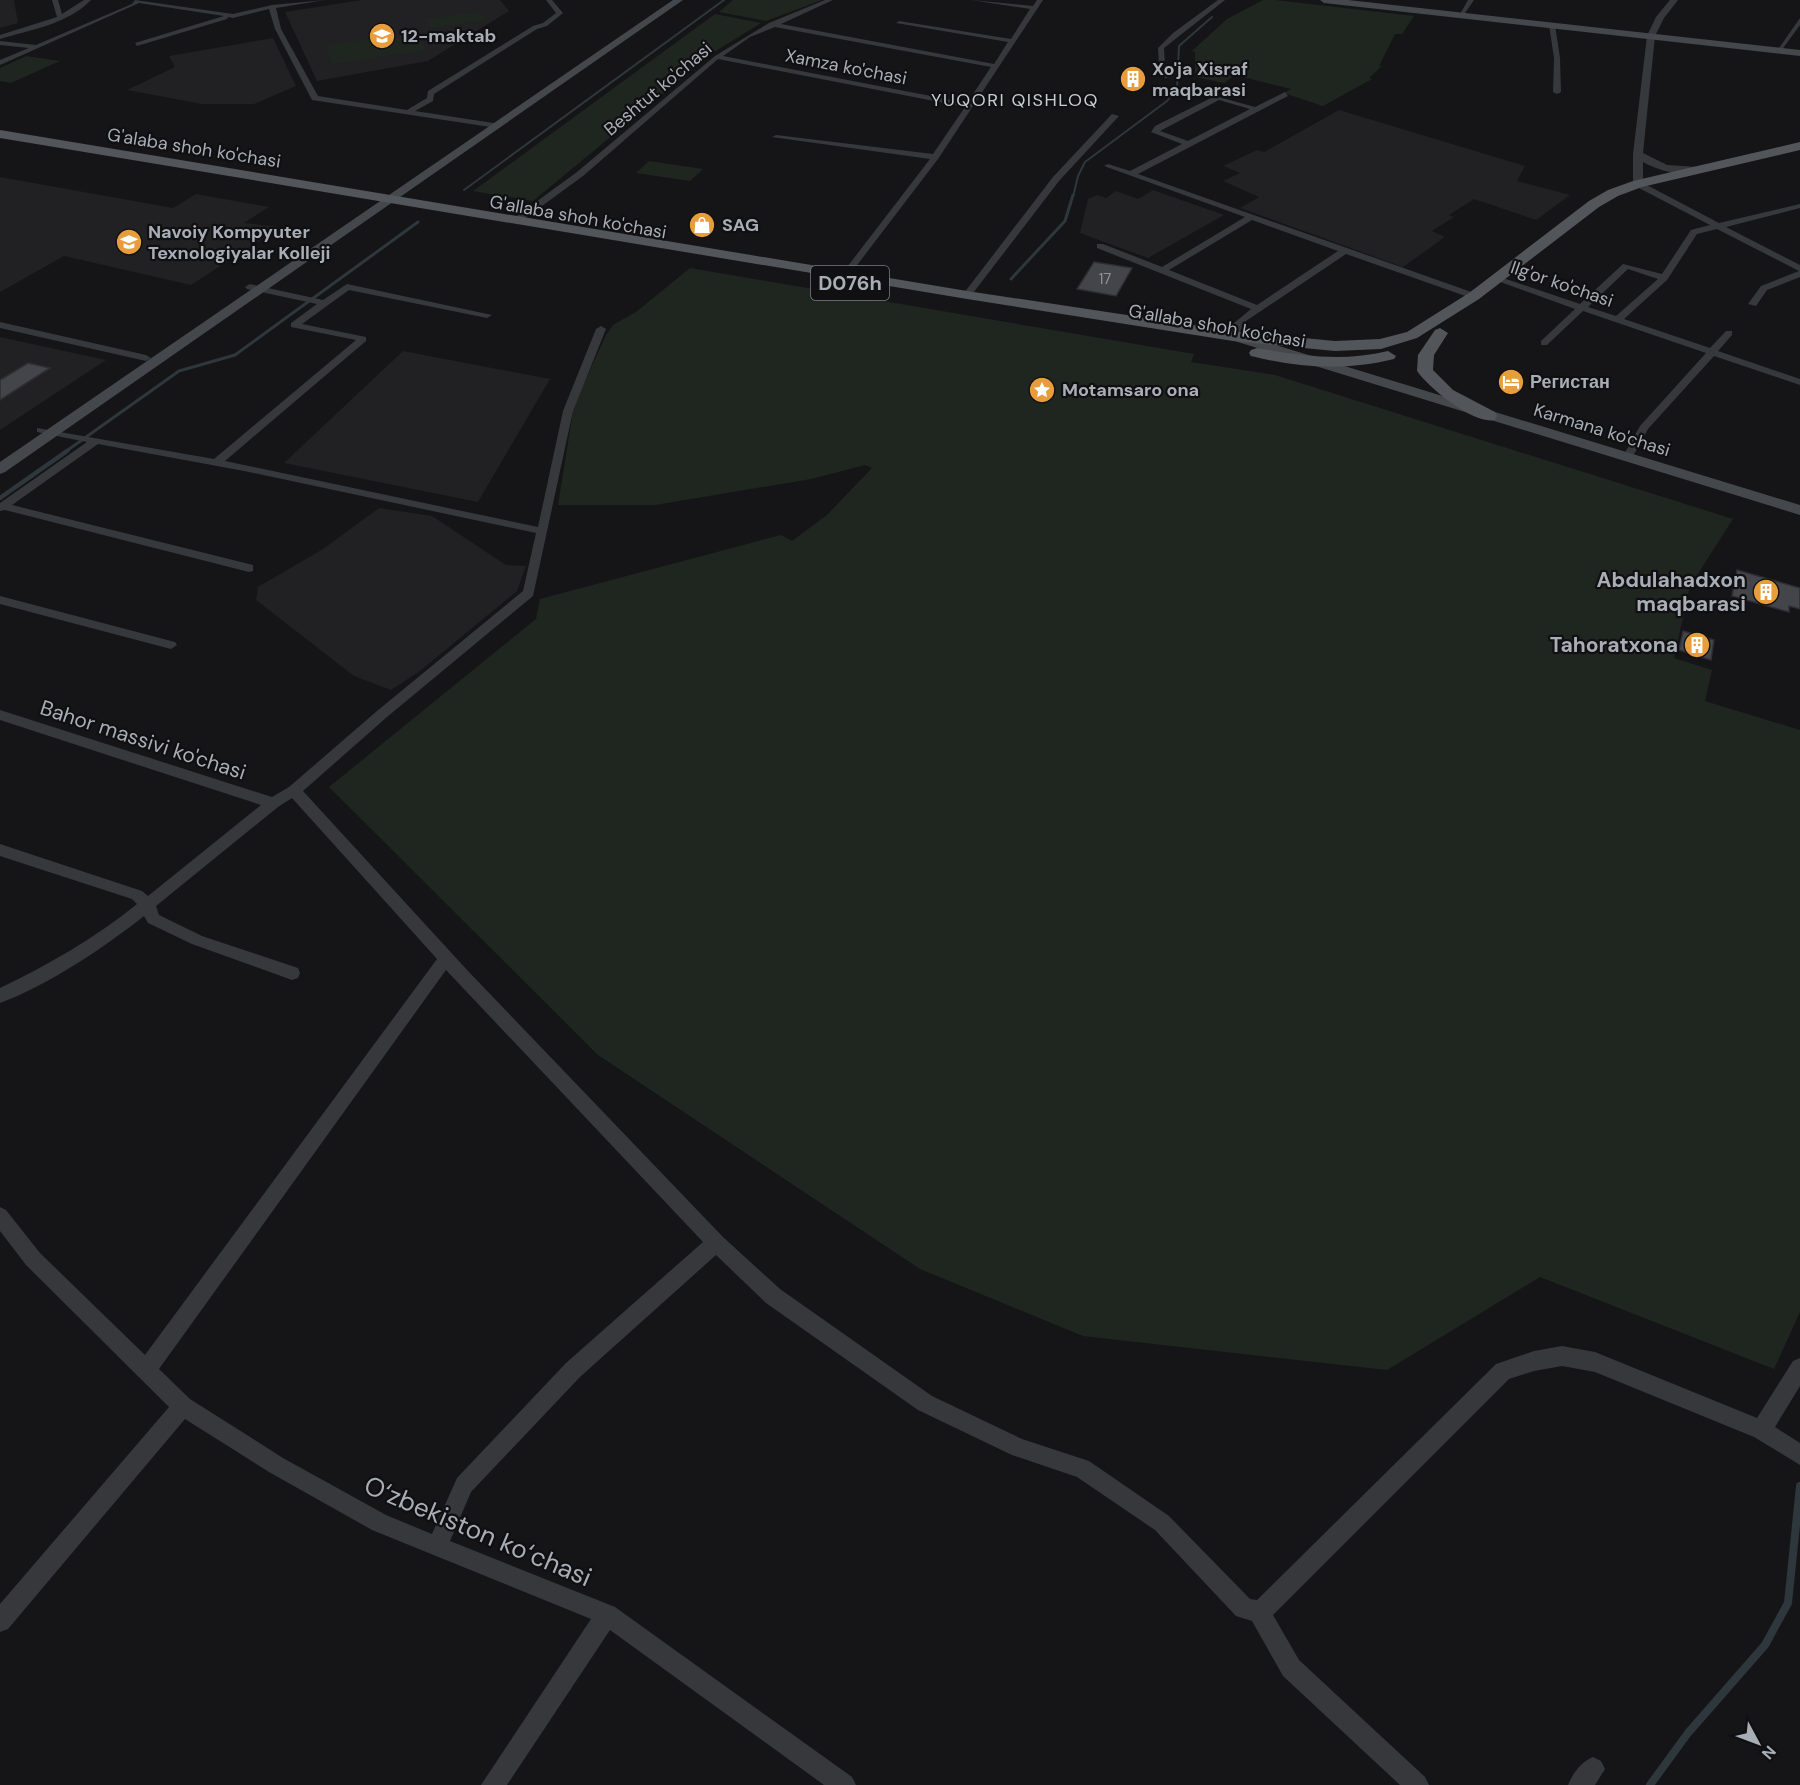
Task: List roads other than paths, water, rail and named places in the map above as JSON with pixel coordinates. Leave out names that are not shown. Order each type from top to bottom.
[{"type":"main road","points":[[0,458],[47,432],[384,201],[669,0]]},
{"type":"main road","points":[[493,125],[679,0]]},
{"type":"main road","points":[[1324,0],[1800,50]]},
{"type":"main road","points":[[1358,0],[1552,25],[1652,34]]},
{"type":"main road","name":"G'alaba shoh ko'chasi","points":[[0,134],[384,201]]},
{"type":"main road","name":"G'alaba shoh ko'chasi","points":[[0,141],[337,197]]},
{"type":"main road","points":[[1233,336],[1335,346],[1381,344],[1412,335],[1474,296],[1594,204],[1613,193],[1638,184],[1800,146]]},
{"type":"main road","name":"G'allaba shoh ko'chasi","points":[[337,197],[384,201],[517,220],[967,295],[1233,336],[1323,365]]},
{"type":"main road","name":"G'allaba shoh ko'chasi","points":[[384,201],[1323,365]]},
{"type":"main road","points":[[0,469],[146,358],[255,288]]},
{"type":"main road","points":[[1474,296],[1440,333],[1426,355],[1425,371],[1447,393],[1489,416]]},
{"type":"main road","points":[[1323,365],[1382,358],[1419,346],[1440,333]]},
{"type":"main road","name":"Karmana ko'chasi","points":[[1323,365],[1800,510]]},
{"type":"street","points":[[56,0],[60,16]]},
{"type":"street","points":[[0,36],[40,25],[88,0]]},
{"type":"street","points":[[0,63],[134,5],[138,0],[233,16]]},
{"type":"street","points":[[137,44],[181,32],[214,19],[322,0]]},
{"type":"street","points":[[409,112],[430,99],[431,93],[560,13],[549,0]]},
{"type":"street","name":"Beshtut ko'chasi","points":[[517,220],[580,174],[717,57],[771,24],[830,0]]},
{"type":"street","points":[[974,0],[1034,8]]},
{"type":"street","points":[[845,275],[935,157],[1040,0]]},
{"type":"street","points":[[1167,77],[1162,64],[1161,48],[1172,35],[1197,20],[1222,0]]},
{"type":"street","points":[[1461,13],[1471,0]]},
{"type":"street","points":[[1674,0],[1660,17],[1652,34],[1638,154],[1638,184],[1800,271]]},
{"type":"street","points":[[272,7],[278,29],[315,98],[493,125]]},
{"type":"street","points":[[1781,48],[1800,20]]},
{"type":"street","points":[[771,24],[995,66]]},
{"type":"street","points":[[899,24],[1012,41]]},
{"type":"street","points":[[1552,25],[1557,58],[1557,92]]},
{"type":"street","points":[[0,43],[37,47]]},
{"type":"street","name":"Xamza ko'chasi","points":[[717,57],[969,106]]},
{"type":"street","points":[[1131,174],[1285,94]]},
{"type":"street","points":[[1188,144],[1155,132],[1218,98],[1256,109]]},
{"type":"street","points":[[967,295],[1056,179],[1115,116]]},
{"type":"street","points":[[776,137],[935,157]]},
{"type":"street","points":[[1638,154],[1653,164],[1667,168],[1698,170]]},
{"type":"street","points":[[1108,166],[1474,296]]},
{"type":"street","name":"Ilg'or ko'chasi","points":[[1617,321],[1664,278],[1694,232],[1800,206]]},
{"type":"street","points":[[1162,271],[1253,216]]},
{"type":"street","points":[[1100,246],[1258,309]]},
{"type":"street","points":[[1233,336],[1237,325],[1347,249]]},
{"type":"street","points":[[1544,343],[1626,266],[1664,278]]},
{"type":"street","points":[[1752,304],[1764,288],[1800,271]]},
{"type":"street","name":"Ilg'or ko'chasi","points":[[1497,279],[1800,382]]},
{"type":"street","points":[[216,463],[363,339],[294,325],[347,287],[487,315]]},
{"type":"street","points":[[255,288],[322,303]]},
{"type":"street","points":[[0,324],[146,358]]},
{"type":"street","points":[[0,996],[43,975],[116,930],[148,906],[273,803],[294,791],[382,714],[529,593],[562,449],[568,411],[601,329]]},
{"type":"street","points":[[1628,458],[1644,428],[1729,333]]},
{"type":"street","points":[[47,432],[216,463],[542,531]]},
{"type":"street","points":[[1,507],[95,441]]},
{"type":"street","points":[[1,507],[249,568]]},
{"type":"street","points":[[0,600],[171,645]]},
{"type":"street","name":"Bahor massivi ko'chasi","points":[[0,716],[273,803]]},
{"type":"street","points":[[294,791],[446,958],[716,1243],[773,1296],[925,1403],[1019,1448],[1082,1468],[1162,1523],[1245,1608],[1258,1612],[1291,1668],[1417,1785]]},
{"type":"street","points":[[0,850],[137,895],[148,906],[153,919],[197,940],[292,973]]},
{"type":"street","points":[[147,1369],[446,958]]},
{"type":"street","name":"O‘zbekiston ko‘chasi","points":[[0,1216],[33,1258],[183,1406],[276,1465],[380,1524],[607,1615],[844,1785]]},
{"type":"street","points":[[437,1546],[464,1485],[573,1370],[716,1243]]},
{"type":"street","points":[[1258,1612],[1272,1603],[1503,1371],[1534,1361],[1562,1356],[1595,1362],[1761,1430],[1800,1455]]},
{"type":"street","points":[[1761,1430],[1800,1368]]},
{"type":"street","points":[[0,1621],[183,1406]]},
{"type":"street","points":[[493,1785],[607,1615]]},
{"type":"waterway","points":[[464,190],[724,0]]},
{"type":"waterway","points":[[1073,197],[1078,176],[1085,162],[1167,101],[1177,88],[1179,46],[1212,17]]},
{"type":"waterway","points":[[1011,279],[1065,221],[1073,195]]},
{"type":"waterway","points":[[65,452],[179,371],[235,355],[418,222]]},
{"type":"waterway","points":[[0,498],[67,451]]},
{"type":"waterway","points":[[1650,1785],[1688,1733],[1765,1645],[1788,1603],[1800,1486]]},
{"type":"place","name":"12-maktab","points":[[382,36]]},
{"type":"place","name":"Xo'ja Xisraf maqbarasi","points":[[1133,79]]},
{"type":"place","name":"SAG","points":[[702,225]]},
{"type":"place","name":"Navoiy Kompyuter Texnologiyalar Kolleji","points":[[129,242]]},
{"type":"place","name":"Регистан","points":[[1511,382]]},
{"type":"place","name":"Motamsaro ona","points":[[1042,390]]},
{"type":"place","name":"Abdulahadxon maqbarasi","points":[[1766,592]]},
{"type":"place","name":"Tahoratxona","points":[[1697,645]]},
{"type":"district","name":"YUQORI QISHLOQ","points":[[1015,100]]}]
